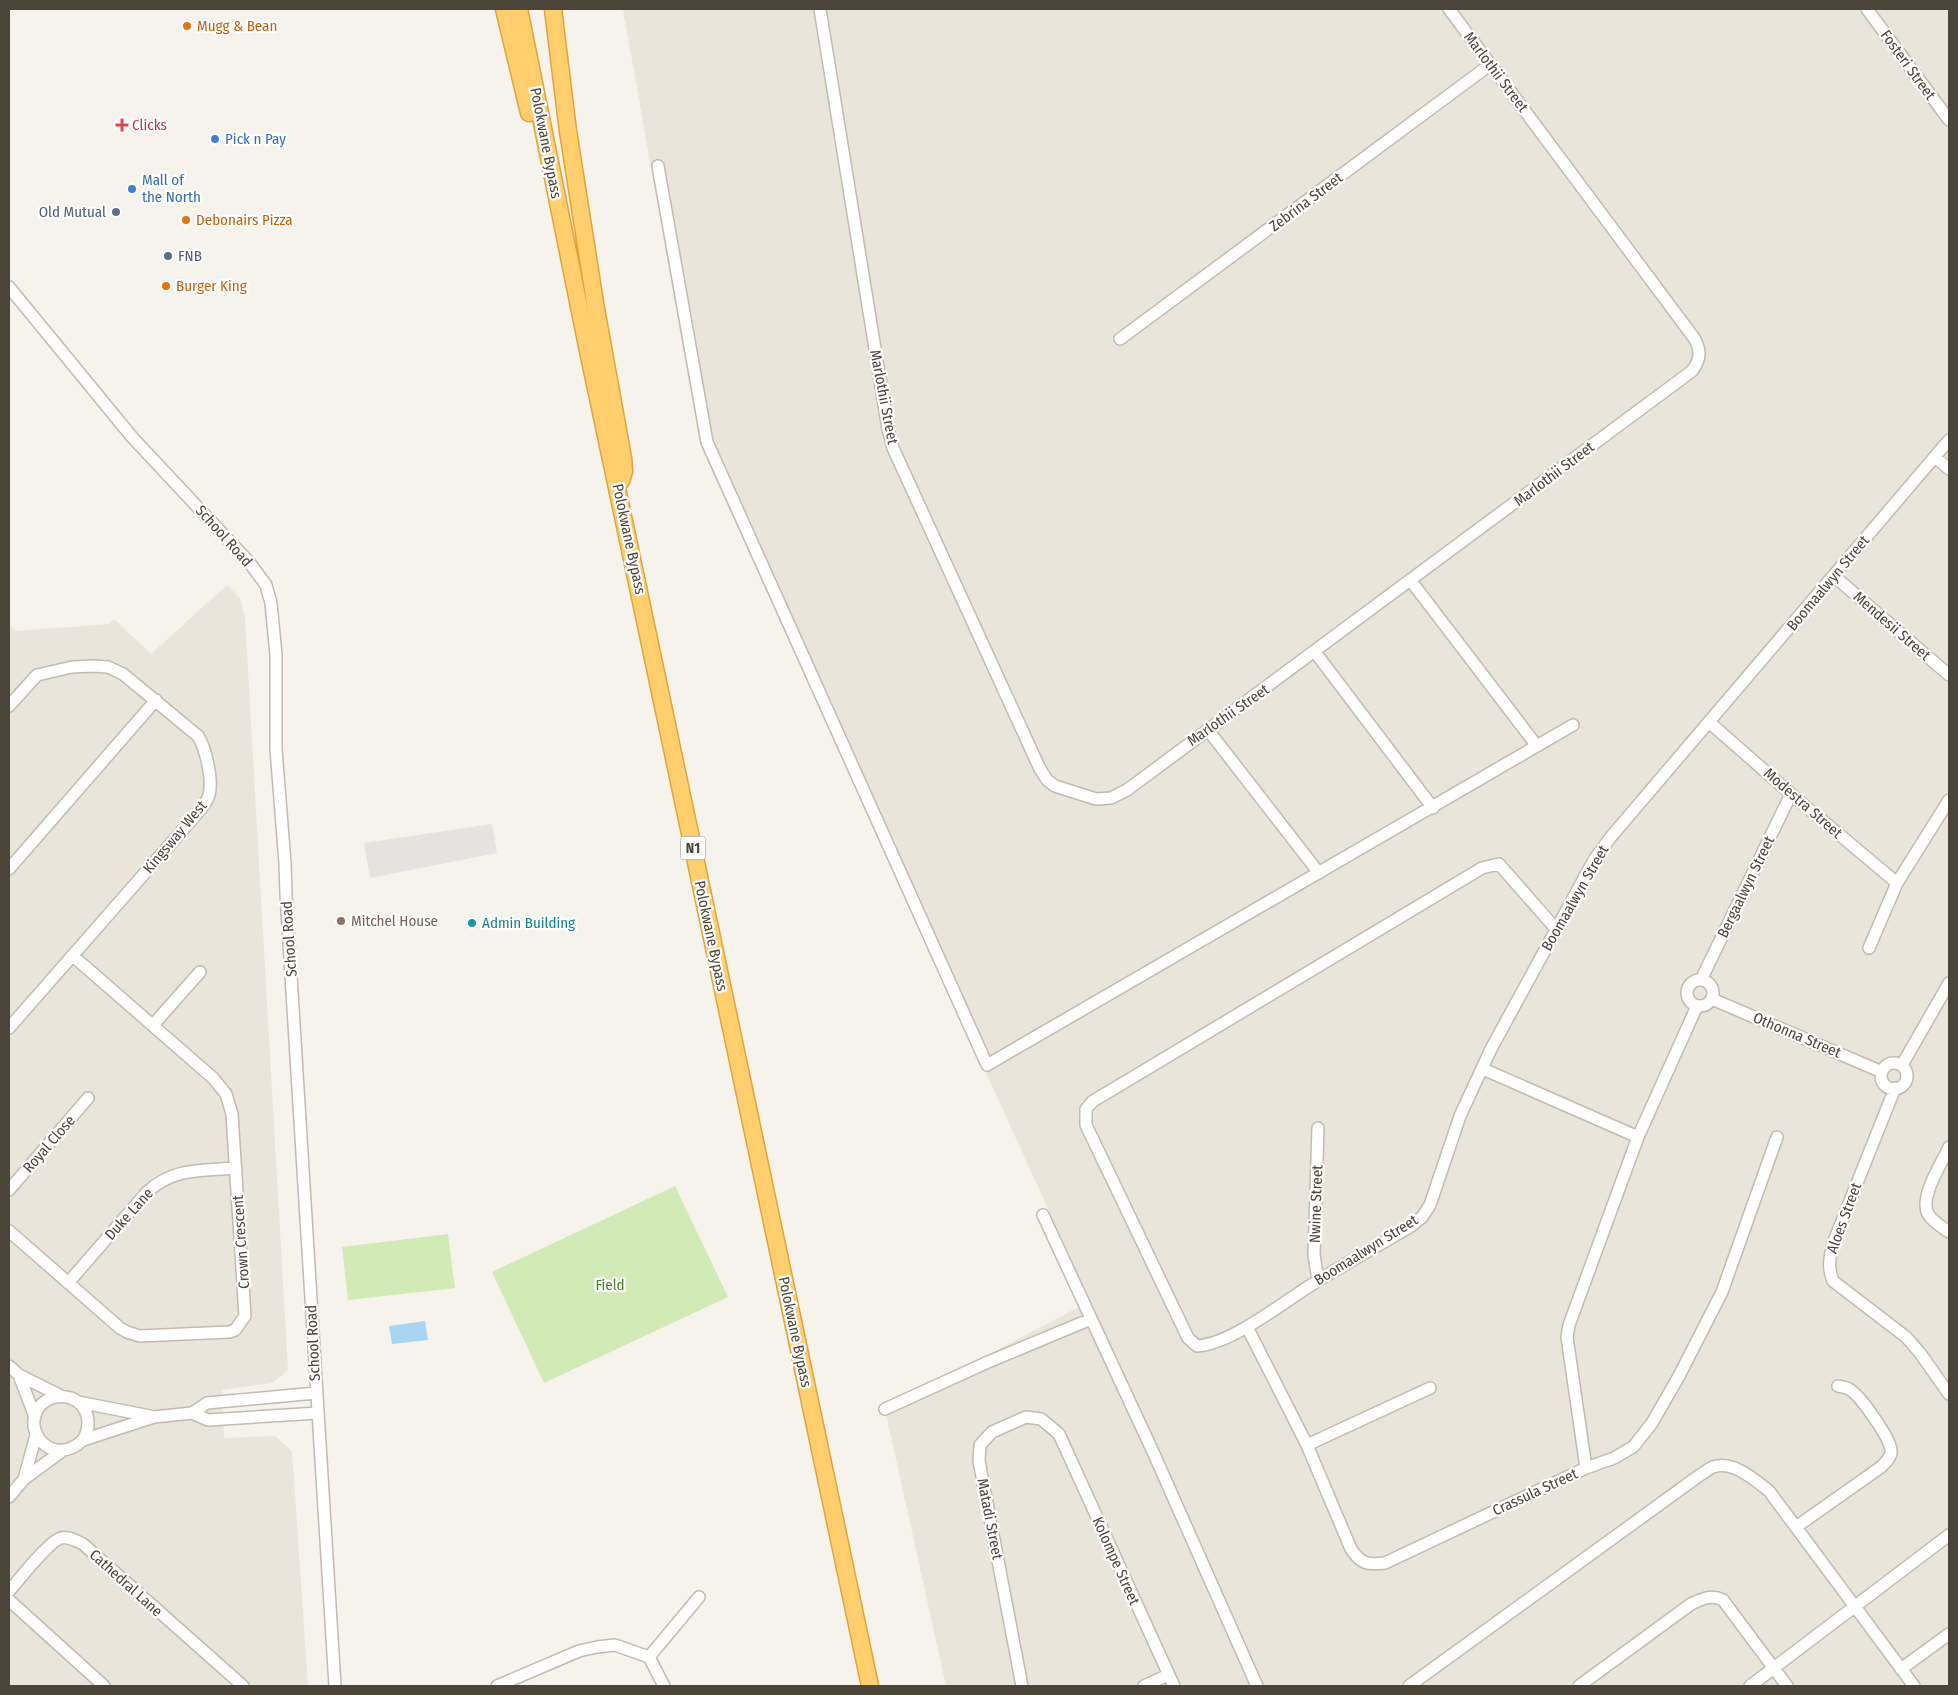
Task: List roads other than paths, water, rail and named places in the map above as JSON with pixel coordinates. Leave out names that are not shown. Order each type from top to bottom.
[{"type":"highway","points":[[504,9],[564,263],[587,346]]},
{"type":"highway","name":"Polokwane Bypass","points":[[519,9],[587,346],[870,1686]]},
{"type":"highway","points":[[554,9],[568,131],[593,291],[623,458],[624,471],[618,489]]},
{"type":"street","name":"Marlothii Street","points":[[820,9],[890,440],[1040,768],[1047,780],[1064,790],[1096,799],[1111,798],[1127,790],[1315,652],[1692,371],[1700,355],[1700,348],[1694,338],[1450,9]]},
{"type":"street","name":"Fosteri Street","points":[[1867,9],[1949,120]]},
{"type":"street","name":"Zebrina Street","points":[[1120,339],[1491,64]]},
{"type":"street","points":[[658,166],[707,442],[987,1065],[1433,808],[1573,725]]},
{"type":"street","name":"School Road","points":[[9,287],[132,437],[249,562],[266,585],[271,603],[276,654],[276,749],[285,863],[335,1686]]},
{"type":"street","name":"Boomaalwyn Street","points":[[1556,929],[1499,864],[1482,868],[1093,1101],[1086,1109],[1086,1125],[1188,1338],[1196,1346],[1208,1345],[1247,1327],[1318,1280],[1411,1226],[1422,1217],[1430,1205],[1460,1116],[1491,1049],[1604,845],[1949,440]]},
{"type":"street","points":[[1935,457],[1949,469]]},
{"type":"street","name":"Mendesii Street","points":[[1834,576],[1949,675]]},
{"type":"street","points":[[1411,580],[1537,746]]},
{"type":"street","points":[[1315,652],[1433,808]]},
{"type":"street","name":"Kingsway West","points":[[9,706],[37,675],[53,670],[93,666],[108,667],[123,674],[198,736],[206,750],[210,793],[201,809],[9,1028]]},
{"type":"street","points":[[9,869],[156,700]]},
{"type":"street","name":"Modestra Street","points":[[1709,722],[1897,883]]},
{"type":"street","points":[[1208,730],[1319,873]]},
{"type":"street","name":"Bergaalwyn Street","points":[[1701,980],[1791,794]]},
{"type":"street","points":[[1869,948],[1897,883],[1949,800]]},
{"type":"street","name":"Crown Crescent","points":[[9,1231],[120,1328],[134,1335],[151,1337],[235,1330],[242,1322],[245,1309],[236,1168],[232,1114],[226,1094],[213,1078],[73,956]]},
{"type":"street","points":[[153,1025],[200,972]]},
{"type":"street","points":[[1701,980],[1712,986],[1714,995],[1706,1005],[1697,1006],[1690,1001],[1687,993],[1693,983],[1701,980]]},
{"type":"street","points":[[1902,1065],[1949,983]]},
{"type":"street","name":"Othonna Street","points":[[1712,999],[1882,1072]]},
{"type":"street","points":[[1586,1468],[1567,1337],[1569,1325],[1638,1137],[1697,1006]]},
{"type":"street","points":[[1890,1063],[1902,1065],[1907,1073],[1906,1081],[1903,1085],[1891,1088],[1882,1080],[1882,1072],[1890,1063]]},
{"type":"street","points":[[1483,1069],[1638,1137]]},
{"type":"street","name":"Aloes Street","points":[[1895,1088],[1834,1241],[1828,1262],[1834,1281],[1906,1338],[1920,1353],[1949,1394]]},
{"type":"street","name":"Royal Close","points":[[9,1190],[88,1098]]},
{"type":"street","name":"Nwine Street","points":[[1318,1128],[1314,1255],[1318,1280]]},
{"type":"street","name":"Crassula Street","points":[[1247,1327],[1307,1445],[1351,1549],[1358,1559],[1371,1565],[1385,1563],[1586,1468],[1614,1458],[1633,1447],[1652,1423],[1679,1376],[1722,1292],[1777,1137]]},
{"type":"street","points":[[1949,1147],[1925,1202],[1927,1212],[1932,1220],[1949,1232]]},
{"type":"street","name":"Duke Lane","points":[[68,1283],[157,1183],[182,1172],[236,1168]]},
{"type":"street","points":[[1043,1214],[1154,1454],[1257,1686]]},
{"type":"street","points":[[886,1409],[988,1362],[1091,1319]]},
{"type":"street","points":[[9,1366],[19,1375],[61,1396],[78,1402],[154,1416]]},
{"type":"street","points":[[19,1375],[35,1417]]},
{"type":"street","points":[[1796,1527],[1881,1467],[1890,1458],[1891,1449],[1888,1438],[1850,1389],[1838,1386]]},
{"type":"street","points":[[1307,1445],[1430,1388]]},
{"type":"street","points":[[192,1413],[207,1403],[316,1393]]},
{"type":"street","points":[[61,1396],[46,1401],[40,1406],[35,1417],[34,1428],[36,1435],[47,1447],[62,1450]]},
{"type":"street","points":[[9,1497],[24,1479],[62,1450],[77,1446],[82,1440],[88,1426],[88,1419],[86,1411],[78,1402]]},
{"type":"street","points":[[82,1440],[154,1416],[192,1413],[208,1420],[318,1413]]},
{"type":"street","name":"Matadi Street","points":[[1022,1686],[979,1460],[980,1444],[992,1432],[1026,1417],[1041,1419],[1059,1434]]},
{"type":"street","name":"Kolompe Street","points":[[1059,1434],[1174,1686]]},
{"type":"street","points":[[24,1479],[36,1435]]},
{"type":"street","points":[[1409,1686],[1713,1467],[1723,1466],[1734,1467],[1755,1480],[1769,1492],[1914,1686]]},
{"type":"street","points":[[1750,1686],[1949,1535]]},
{"type":"street","name":"Cathedral Lane","points":[[9,1591],[49,1546],[60,1538],[71,1538],[83,1544],[243,1686]]},
{"type":"street","points":[[650,1657],[699,1596]]},
{"type":"street","points":[[1580,1686],[1691,1604],[1710,1597],[1723,1600],[1787,1686]]},
{"type":"street","points":[[9,1600],[104,1686]]},
{"type":"street","points":[[1902,1669],[1949,1634]]},
{"type":"street","points":[[497,1686],[579,1651],[615,1645],[650,1657],[664,1686]]},
{"type":"street","points":[[1144,1686],[1168,1675]]},
{"type":"water","points":[[425,1321],[428,1340],[392,1344],[389,1326]]},
{"type":"place","name":"Mugg & Bean","points":[[187,26]]},
{"type":"place","name":"Clicks","points":[[122,125]]},
{"type":"place","name":"Pick n Pay","points":[[215,139]]},
{"type":"place","name":"Mall of the North","points":[[132,189]]},
{"type":"place","name":"Old Mutual","points":[[116,212]]},
{"type":"place","name":"Debonairs Pizza","points":[[186,220]]},
{"type":"place","name":"FNB","points":[[168,256]]},
{"type":"place","name":"Burger King","points":[[166,286]]},
{"type":"place","name":"Mitchel House","points":[[341,921]]},
{"type":"place","name":"Admin Building","points":[[472,923]]},
{"type":"park label","name":"Field","points":[[610,1285]]}]
